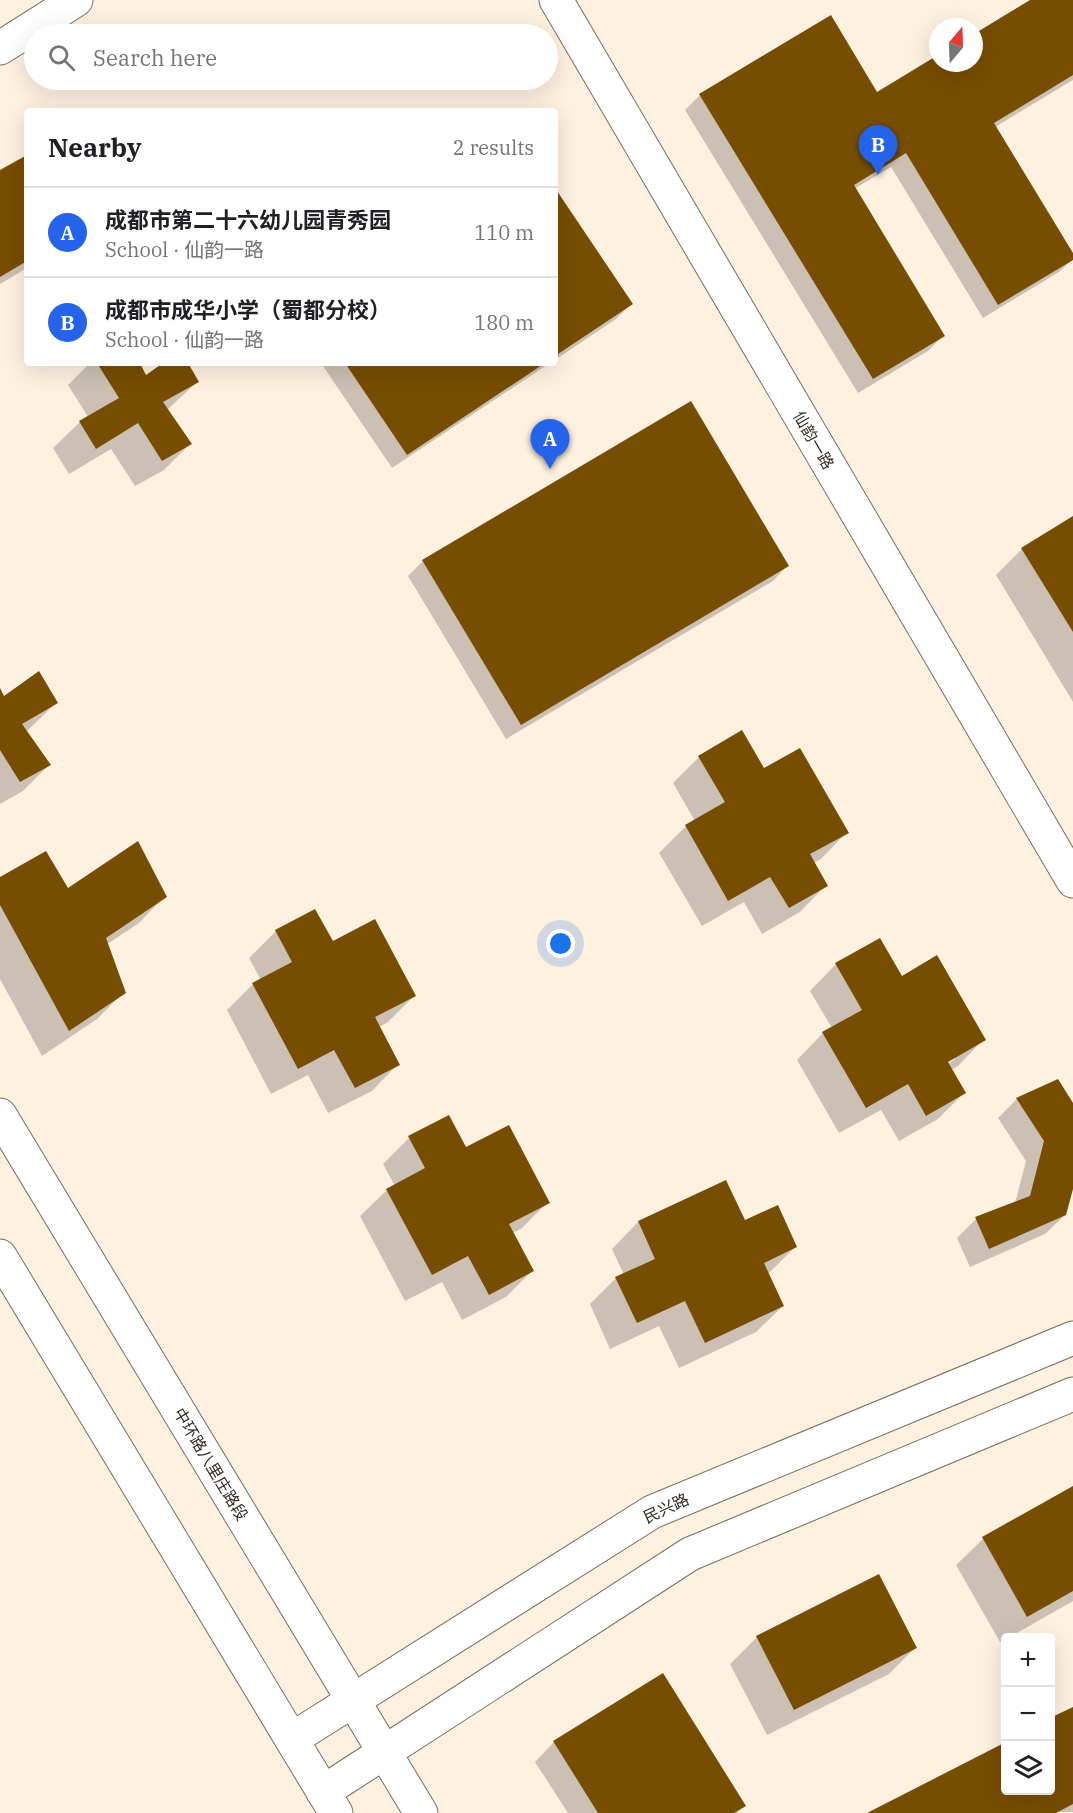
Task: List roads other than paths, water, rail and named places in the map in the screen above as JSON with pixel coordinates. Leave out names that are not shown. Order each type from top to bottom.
[{"type":"street","points":[[38,24],[76,0]]},
{"type":"street","name":"仙韵一路","points":[[556,0],[1073,881]]},
{"type":"street","points":[[0,48],[24,33]]},
{"type":"street","name":"中环路八里庄路段","points":[[0,1115],[421,1813]]},
{"type":"street","points":[[0,1256],[330,1803],[385,1752],[690,1554],[1073,1394]]},
{"type":"street","name":"民兴路","points":[[292,1739],[652,1512],[1073,1338]]},
{"type":"place","name":"成都市成华小学（蜀都分校）","points":[[878,175]]},
{"type":"place","name":"成都市第二十六幼儿园青秀园","points":[[550,469]]}]
